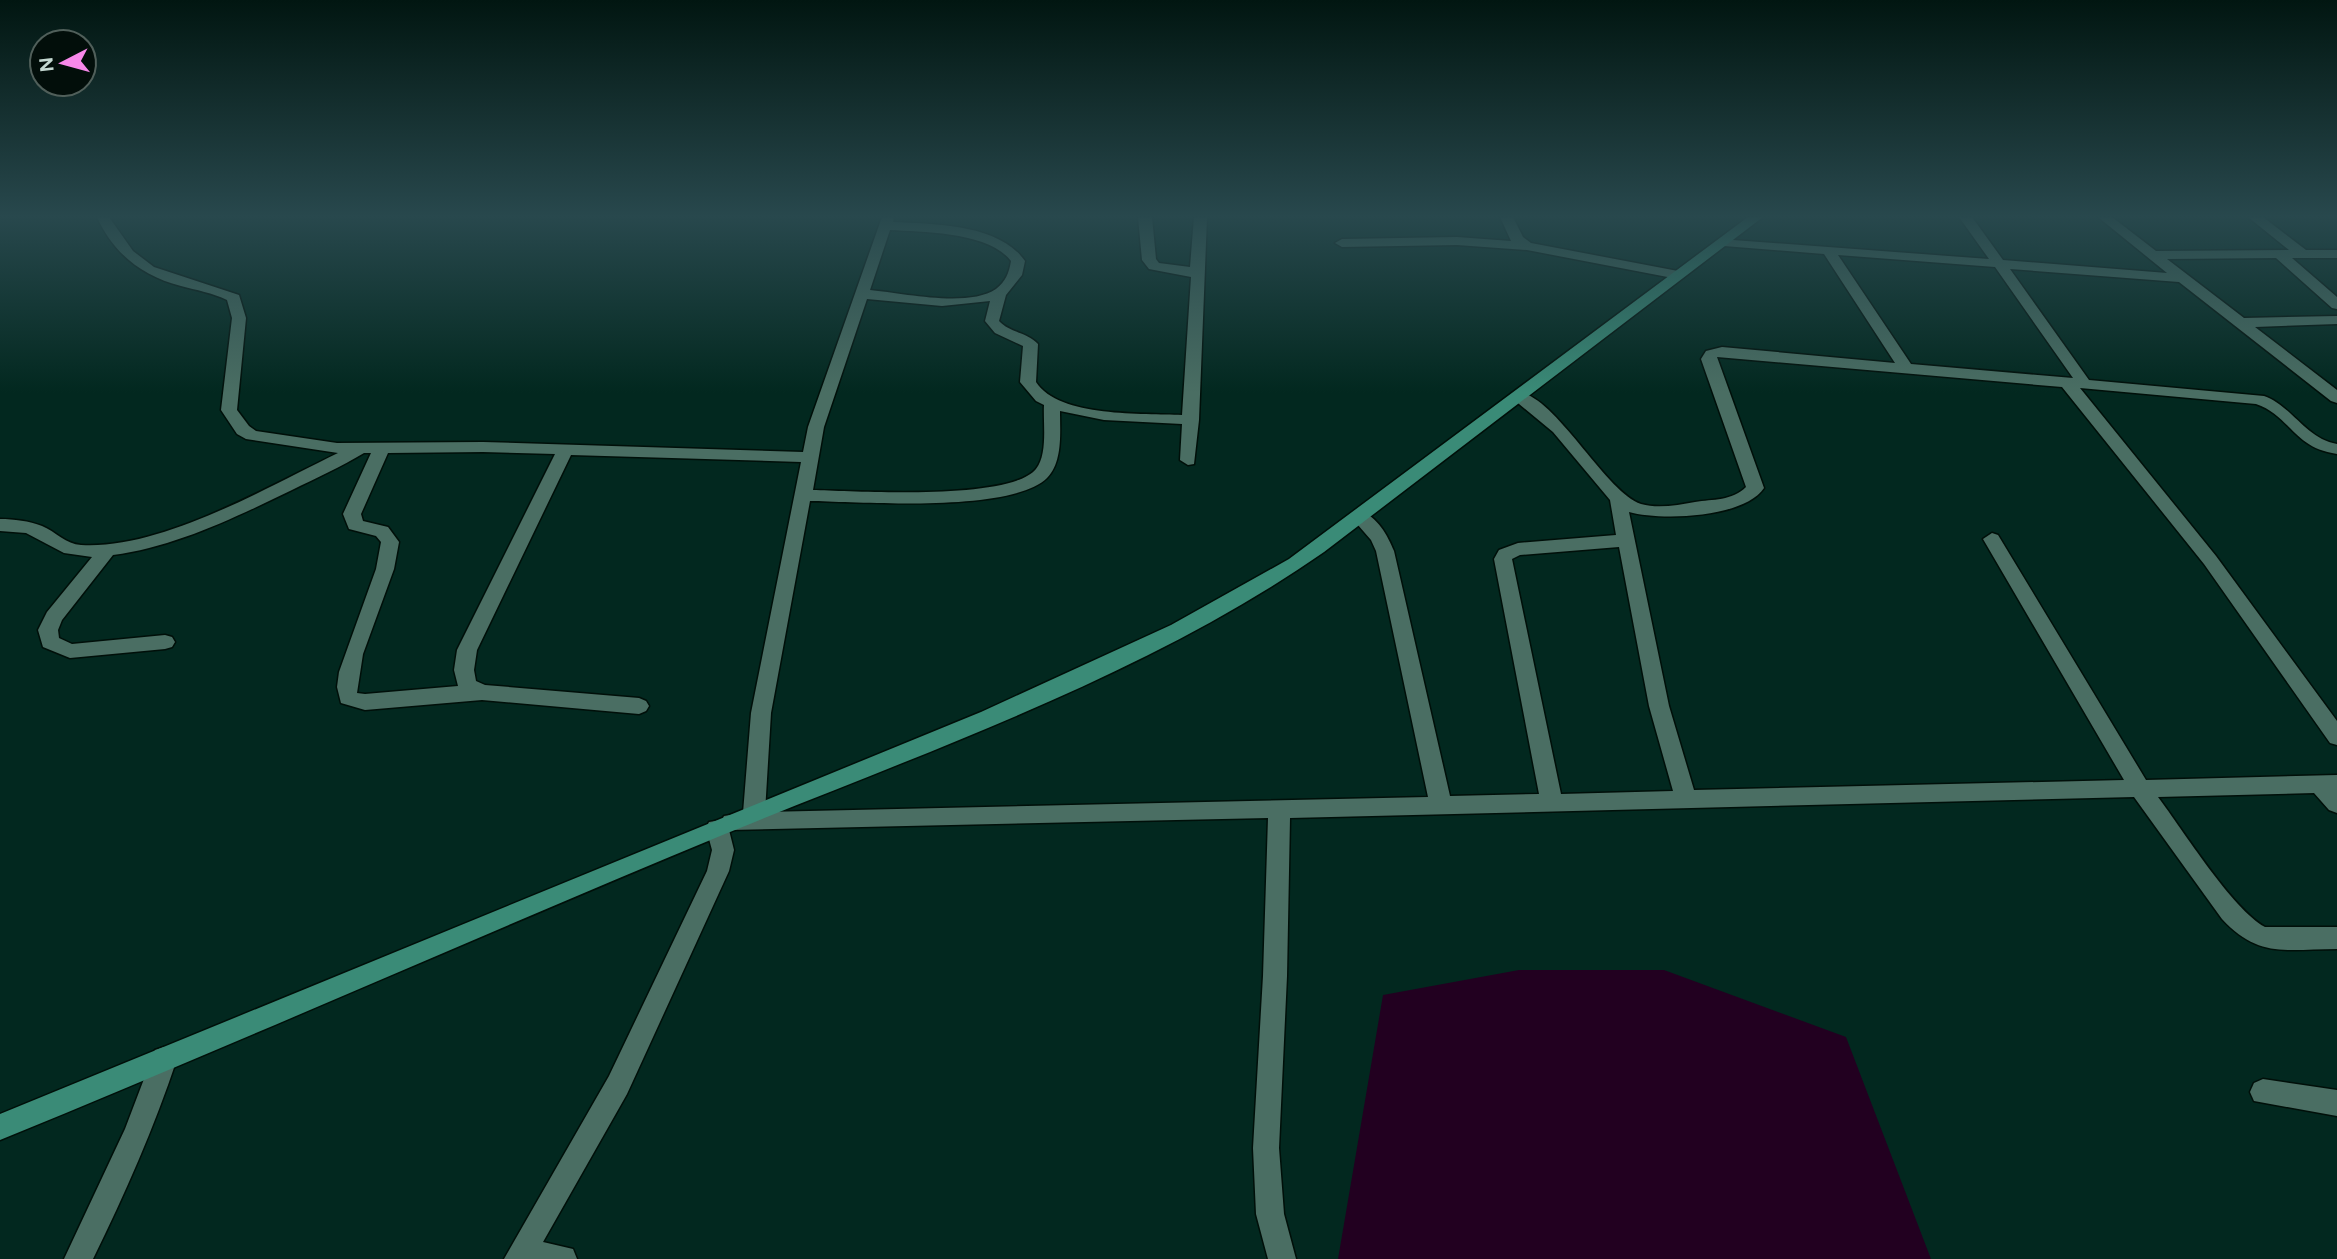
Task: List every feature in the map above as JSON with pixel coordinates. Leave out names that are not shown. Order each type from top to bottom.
[{"type":"main road","points":[[0,1127],[1048,691],[1201,619],[1275,579],[1677,276]]},
{"type":"street","points":[[159,276],[224,292],[234,299],[239,318],[229,410],[243,430],[252,435],[289,442],[372,448],[810,457]]},
{"type":"street","points":[[754,813],[761,713],[816,427],[868,276]]},
{"type":"street","points":[[862,294],[969,301],[999,293],[1015,276]]},
{"type":"street","points":[[1188,460],[1197,276]]},
{"type":"street","points":[[1845,276],[1906,368]]},
{"type":"street","points":[[2009,276],[2075,383],[2210,560],[2337,737]]},
{"type":"street","points":[[2153,276],[2182,278]]},
{"type":"street","points":[[2179,276],[2337,398]]},
{"type":"street","points":[[2304,276],[2337,305]]},
{"type":"street","points":[[999,293],[992,321],[1005,334],[1030,344],[1026,378],[1041,400],[1077,412],[1191,420]]},
{"type":"street","points":[[2241,323],[2337,320]]},
{"type":"street","points":[[1519,396],[1564,434],[1618,498],[1632,507],[1670,511],[1735,502],[1750,495],[1755,488],[1709,359],[1711,354],[1722,352],[2264,400],[2308,439],[2324,448],[2337,449]]},
{"type":"street","points":[[802,495],[957,495],[1022,485],[1040,475],[1048,460],[1052,405]]},
{"type":"street","points":[[0,525],[34,530],[61,548],[82,551],[139,544],[213,517],[372,448]]},
{"type":"street","points":[[372,448],[352,521],[355,525],[382,531],[390,542],[386,567],[348,673],[345,692],[348,698],[365,702],[482,692],[639,706]]},
{"type":"street","points":[[482,692],[467,685],[464,670],[467,650],[565,450]]},
{"type":"street","points":[[1618,498],[1660,706],[1686,799]]},
{"type":"street","points":[[1360,517],[1379,537],[1385,551],[1441,805]]},
{"type":"street","points":[[1552,803],[1503,559],[1505,554],[1518,550],[1626,540]]},
{"type":"street","points":[[1992,540],[2140,789],[2230,912],[2256,936],[2272,940],[2337,938]]},
{"type":"street","points":[[107,550],[54,617],[48,631],[50,642],[70,652],[165,642]]},
{"type":"street","points":[[563,1259],[520,1256],[618,1085],[718,871],[724,852],[724,825],[2328,784],[2337,804]]},
{"type":"street","points":[[1279,809],[1275,975],[1266,1148],[1270,1214],[1282,1259]]},
{"type":"street","points":[[78,1259],[122,1171],[146,1114],[164,1059]]},
{"type":"street","points":[[2263,1092],[2337,1103]]},
{"type":"shaded area","points":[[1519,970],[1664,970],[1846,1037],[1931,1259],[1338,1259],[1383,995]]}]
